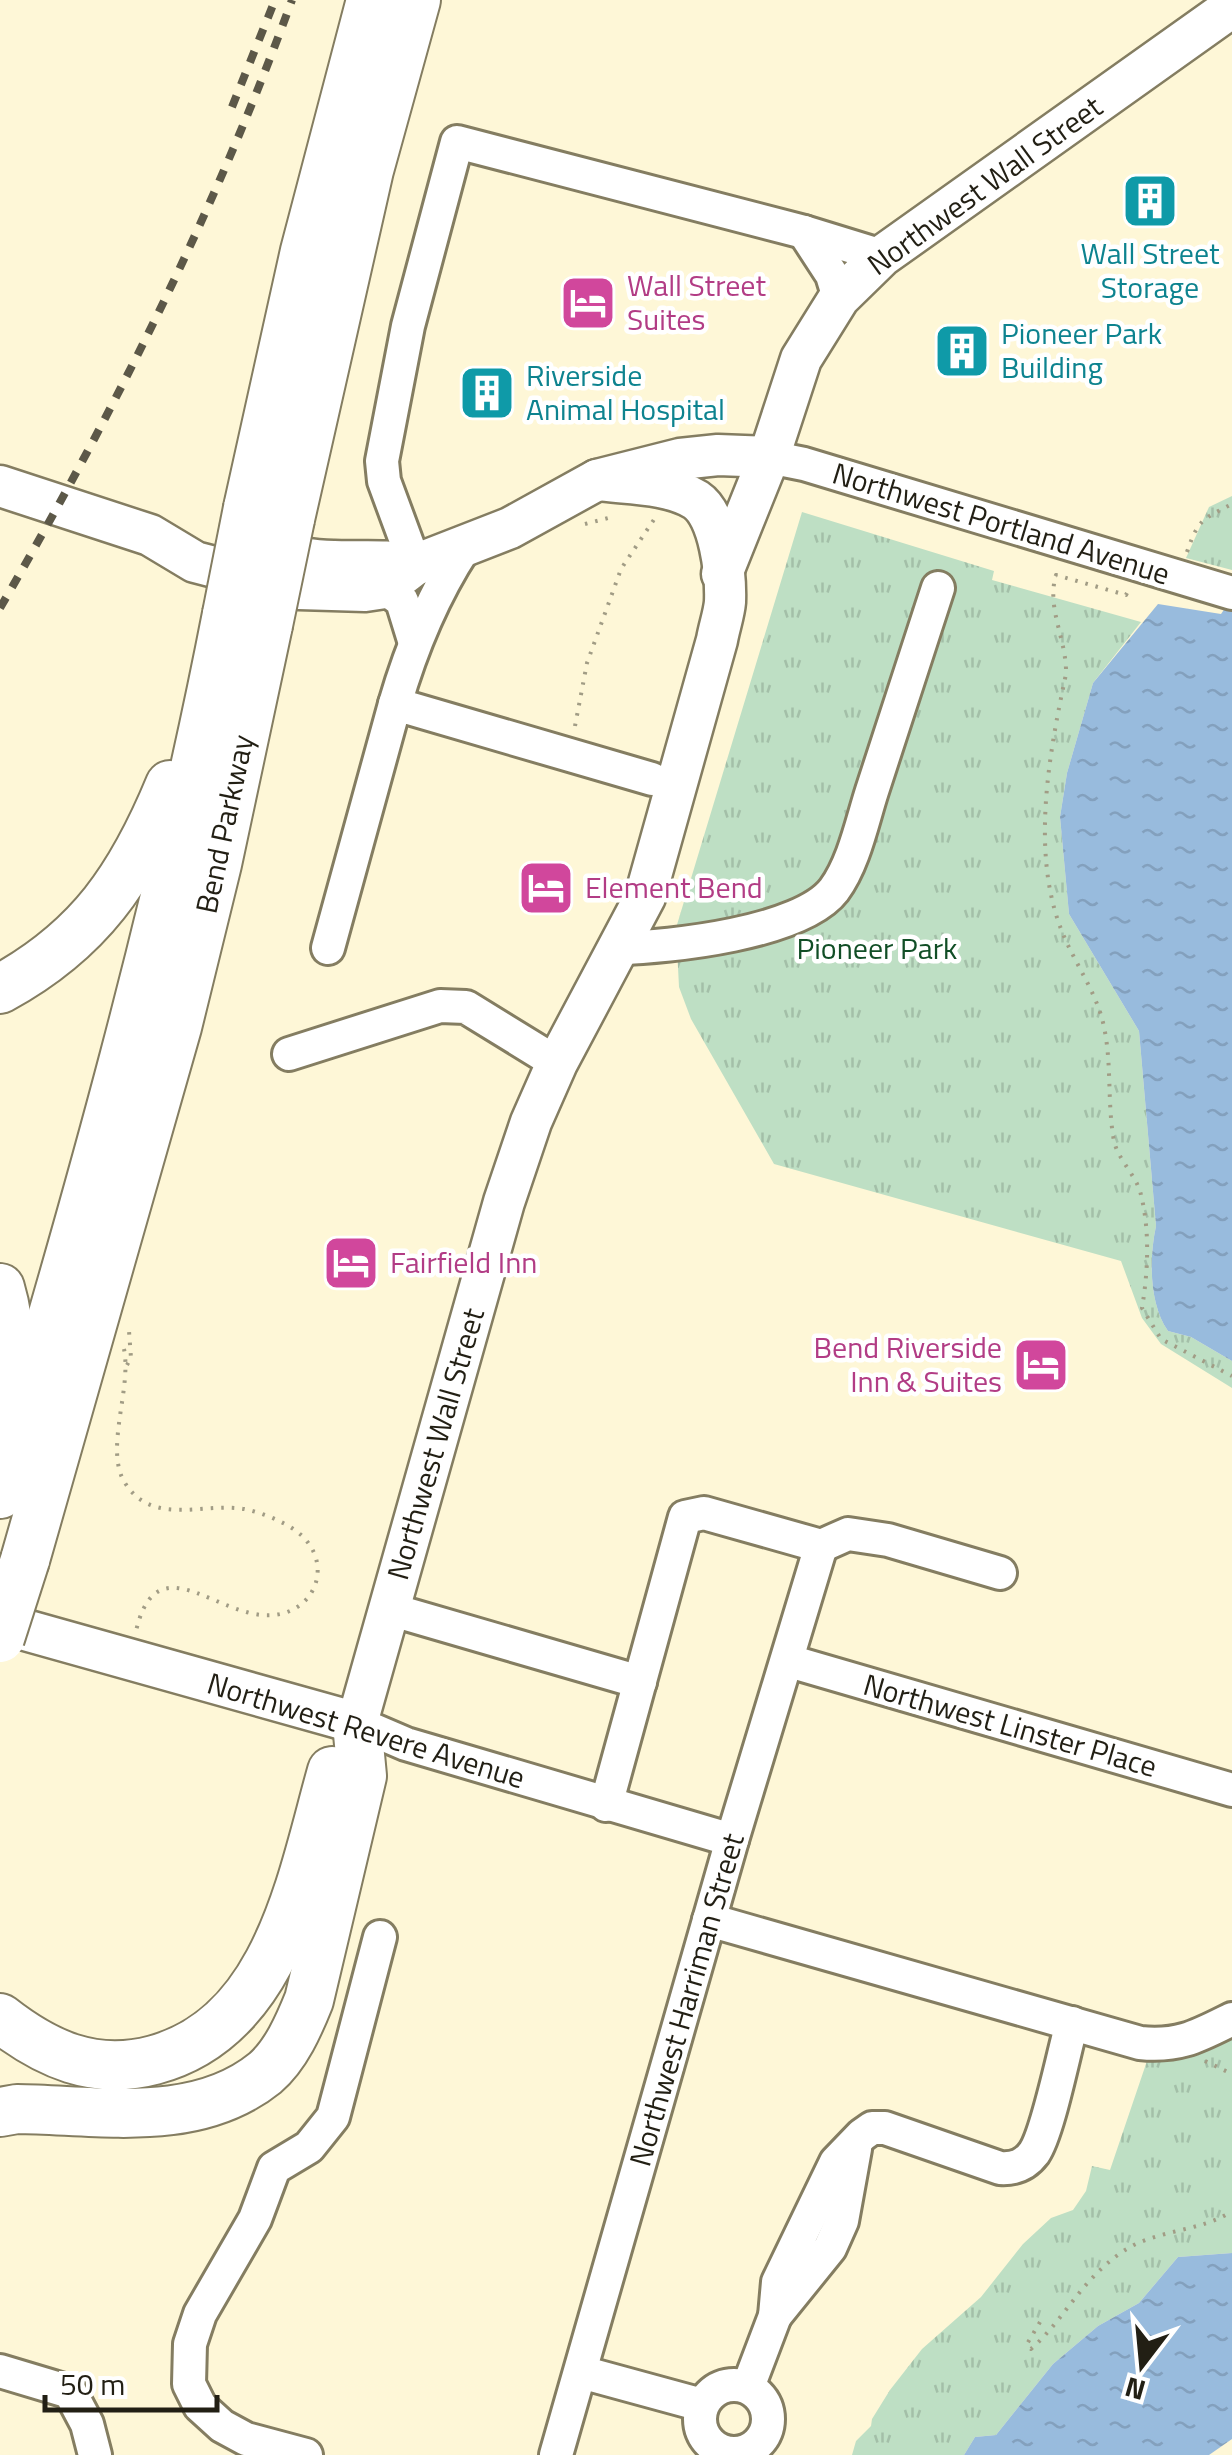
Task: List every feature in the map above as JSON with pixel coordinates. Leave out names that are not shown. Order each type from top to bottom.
[{"type":"highway","name":"Bend Parkway","points":[[0,1638],[170,1054],[217,864],[305,250],[370,0]]},
{"type":"highway","name":"Bend Parkway","points":[[0,1494],[74,1246],[145,983],[214,680],[261,566],[416,0]]},
{"type":"highway","points":[[0,988],[23,976],[70,940],[110,900],[136,862],[214,680]]},
{"type":"highway","points":[[0,1288],[8,1313],[10,1356],[0,1422]]},
{"type":"highway","points":[[0,2018],[55,2055],[97,2064],[136,2065],[178,2054],[216,2031],[251,1993],[278,1943],[296,1900],[333,1767],[357,1724]]},
{"type":"highway","points":[[0,2112],[17,2108],[188,2110],[231,2096],[268,2071],[295,2033],[310,2000],[362,1776],[357,1724]]},
{"type":"main road","name":"Northwest Wall Street","points":[[618,948],[620,890],[701,599],[722,574],[769,457],[801,359],[839,298],[882,256],[1232,7]]},
{"type":"main road","points":[[0,486],[150,535],[202,536],[261,566],[384,559],[400,576],[510,528],[598,480],[680,459],[718,455],[769,457]]},
{"type":"main road","points":[[598,480],[680,492],[698,501],[711,514],[722,574]]},
{"type":"main road","name":"Northwest Wall Street","points":[[357,1724],[504,1202],[531,1122],[557,1063],[646,897],[717,640],[724,602],[722,574]]},
{"type":"main road","points":[[652,779],[662,790],[650,836],[653,868]]},
{"type":"main road","name":"Northwest Revere Avenue","points":[[0,1623],[357,1724]]},
{"type":"street","points":[[414,640],[402,601],[382,462],[408,326],[458,142],[882,256]]},
{"type":"street","points":[[804,232],[832,276],[839,298]]},
{"type":"street","name":"Northwest Portland Avenue","points":[[769,457],[804,464],[1209,587]]},
{"type":"street","points":[[328,948],[414,640],[428,621],[441,583],[464,548]]},
{"type":"street","points":[[618,948],[665,946],[738,933],[802,915],[832,892],[861,826],[938,588]]},
{"type":"street","points":[[395,704],[652,779]]},
{"type":"street","points":[[288,1054],[440,1006],[466,1008],[557,1063]]},
{"type":"street","points":[[606,1804],[684,1517],[704,1513],[822,1546],[848,1534],[888,1540],[1000,1572]]},
{"type":"street","name":"Northwest Harriman Street","points":[[556,2455],[732,1840],[822,1546]]},
{"type":"street","points":[[389,1609],[640,1682]]},
{"type":"street","name":"Northwest Linster Place","points":[[789,1661],[1232,1790]]},
{"type":"street","name":"Northwest Revere Avenue","points":[[357,1724],[406,1744],[732,1840]]},
{"type":"street","points":[[709,1920],[1140,2043],[1164,2045],[1187,2041],[1232,2019]]},
{"type":"street","points":[[306,2455],[246,2439],[222,2426],[200,2406],[189,2384],[190,2344],[200,2314],[256,2220],[274,2168],[309,2147],[333,2118],[380,1937]]},
{"type":"street","points":[[748,2387],[775,2316],[778,2282],[836,2162],[872,2128],[884,2128],[1000,2168],[1013,2169],[1024,2164],[1038,2147],[1072,2023]]},
{"type":"street","points":[[0,2371],[70,2392],[87,2424],[95,2455]]},
{"type":"street","points":[[581,2372],[702,2405]]},
{"type":"street","points":[[721,2386],[748,2387],[759,2394],[766,2406],[766,2433],[747,2451],[720,2453],[702,2432],[702,2405],[721,2386]]},
{"type":"path","points":[[1209,587],[1196,563],[1185,560],[1193,534],[1207,514],[1232,504]]},
{"type":"path","points":[[568,755],[584,676],[622,569],[657,515]]},
{"type":"path","points":[[1129,586],[1126,595],[1056,574],[1052,599],[1066,674],[1049,758],[1049,888],[1062,930],[1098,1004],[1105,1030],[1114,1144],[1141,1193],[1148,1269],[1142,1308],[1161,1339],[1232,1376]]},
{"type":"path","points":[[128,1330],[131,1358],[117,1452],[118,1470],[126,1485],[159,1510],[230,1508],[266,1515],[305,1537],[318,1566],[310,1598],[284,1615],[245,1612],[174,1586],[156,1590],[142,1607],[129,1660]]},
{"type":"path","points":[[1040,2322],[1027,2344],[1031,2349],[1083,2284],[1124,2250],[1160,2235],[1220,2220],[1232,2211]]},
{"type":"green space","points":[[1232,496],[1232,570],[1186,558],[1209,507]]},
{"type":"green space","name":"Pioneer Park","points":[[802,512],[994,571],[992,580],[1141,622],[1093,683],[1067,773],[1060,817],[1069,914],[1139,1031],[1156,1226],[1152,1266],[1157,1308],[1168,1331],[1191,1337],[1232,1361],[1232,1388],[1161,1344],[1142,1318],[1121,1261],[774,1164],[691,1019],[679,987],[676,928]]},
{"type":"green space","points":[[1232,2038],[1232,2253],[1178,2257],[1139,2303],[1098,2326],[1053,2364],[996,2435],[975,2437],[964,2455],[852,2455],[856,2441],[871,2426],[890,2390],[922,2349],[981,2297],[1023,2244],[1051,2218],[1073,2210],[1086,2191],[1092,2166],[1110,2170],[1147,2061],[1189,2058]]},
{"type":"water","points":[[1232,598],[1232,1361],[1191,1337],[1168,1331],[1157,1308],[1152,1266],[1156,1226],[1139,1031],[1069,914],[1060,817],[1067,773],[1093,683],[1158,604],[1221,614]]},
{"type":"water","points":[[1232,2253],[1232,2439],[1209,2455],[964,2455],[975,2437],[996,2435],[1053,2364],[1098,2326],[1139,2303],[1178,2257]]},
{"type":"railway","points":[[232,107],[275,0]]},
{"type":"railway","points":[[0,608],[160,310],[230,157],[292,0]]},
{"type":"place","name":"Wall Street Storage","points":[[1150,201]]},
{"type":"place","name":"Wall Street Suites","points":[[588,303]]},
{"type":"place","name":"Pioneer Park Building","points":[[962,351]]},
{"type":"place","name":"Riverside Animal Hospital","points":[[487,393]]},
{"type":"place","name":"Element Bend","points":[[546,888]]},
{"type":"place","name":"Fairfield Inn","points":[[351,1263]]},
{"type":"place","name":"Bend Riverside Inn & Suites","points":[[1041,1365]]}]
